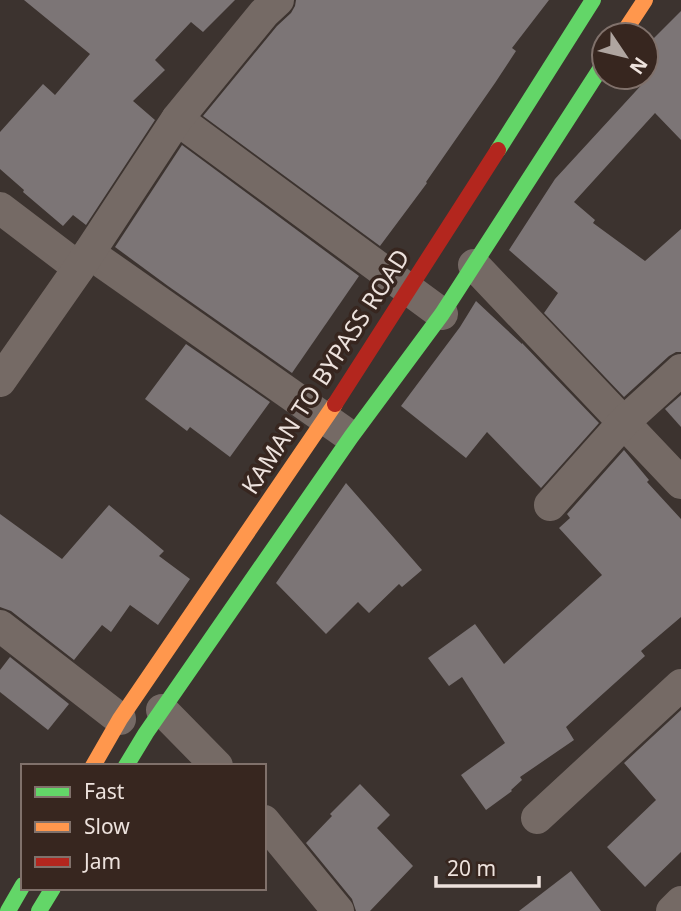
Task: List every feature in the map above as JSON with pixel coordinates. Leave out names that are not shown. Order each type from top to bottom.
[{"type":"street","name":"KAMAN TO BYPASS ROAD","points":[[127,764],[338,428],[408,289],[593,0]]},
{"type":"street","points":[[631,21],[645,0]]},
{"type":"street","points":[[0,381],[84,261],[177,119],[264,4]]},
{"type":"street","name":"KAMAN TO BYPASS ROAD","points":[[94,764],[120,719],[338,428],[442,314],[590,85]]},
{"type":"street","points":[[177,119],[442,314]]},
{"type":"street","points":[[0,208],[338,428]]},
{"type":"street","points":[[474,265],[681,483]]},
{"type":"street","points":[[550,505],[624,422],[681,370]]},
{"type":"street","points":[[0,625],[120,719]]},
{"type":"street","points":[[537,818],[681,685]]},
{"type":"street","points":[[162,710],[215,764]]},
{"type":"street","points":[[266,823],[338,911]]},
{"type":"street","points":[[8,911],[21,888]]},
{"type":"street","points":[[39,911],[52,890]]},
{"type":"street","points":[[672,911],[681,902]]},
{"type":"building","points":[[24,0],[235,0],[203,32],[191,22],[155,60],[165,70],[133,101],[155,120],[86,225],[73,215],[63,226],[0,169],[0,132],[43,84],[55,95],[90,54]]},
{"type":"building","points":[[296,0],[549,0],[512,48],[516,51],[495,83],[380,246],[203,116],[277,26],[291,13]]},
{"type":"building","points":[[681,11],[681,140],[655,113],[574,202],[595,220],[593,223],[645,261],[681,229],[681,352],[669,356],[624,397],[544,313],[558,293],[509,250],[555,179],[636,91],[660,91],[660,32]]},
{"type":"building","points":[[182,145],[359,276],[292,373],[115,247]]},
{"type":"building","points":[[476,301],[522,343],[599,423],[541,488],[487,432],[466,458],[401,406]]},
{"type":"building","points":[[186,344],[270,402],[230,457],[190,427],[187,431],[145,399]]},
{"type":"building","points":[[681,395],[681,427],[665,409]]},
{"type":"building","points":[[624,450],[649,480],[647,482],[681,519],[681,617],[641,651],[645,656],[566,727],[574,740],[520,777],[522,780],[512,791],[486,810],[461,775],[505,743],[462,677],[449,686],[428,658],[475,624],[504,664],[602,575],[559,528],[570,518],[567,514]]},
{"type":"building","points":[[346,483],[422,570],[402,587],[399,584],[369,613],[358,602],[326,634],[276,583]]},
{"type":"building","points":[[109,505],[164,551],[159,556],[190,579],[158,625],[130,605],[111,632],[102,625],[74,660],[11,611],[0,607],[0,514],[62,559]]},
{"type":"building","points":[[10,657],[69,704],[48,730],[0,692],[0,670]]},
{"type":"building","points":[[681,710],[681,852],[645,887],[607,847],[656,800],[624,763]]},
{"type":"building","points":[[360,784],[390,815],[377,828],[413,866],[370,911],[356,911],[352,899],[306,843]]},
{"type":"building","points":[[571,871],[601,911],[519,911]]},
{"type":"traffic: fast","points":[[498,150],[593,0]]},
{"type":"traffic: fast","points":[[127,764],[351,437],[442,314],[590,85]]},
{"type":"traffic: fast","points":[[8,911],[21,888]]},
{"type":"traffic: fast","points":[[39,911],[52,890]]},
{"type":"traffic: slow","points":[[631,21],[645,0]]},
{"type":"traffic: slow","points":[[94,764],[120,719],[335,404]]},
{"type":"traffic: jam","points":[[335,404],[498,150]]}]
